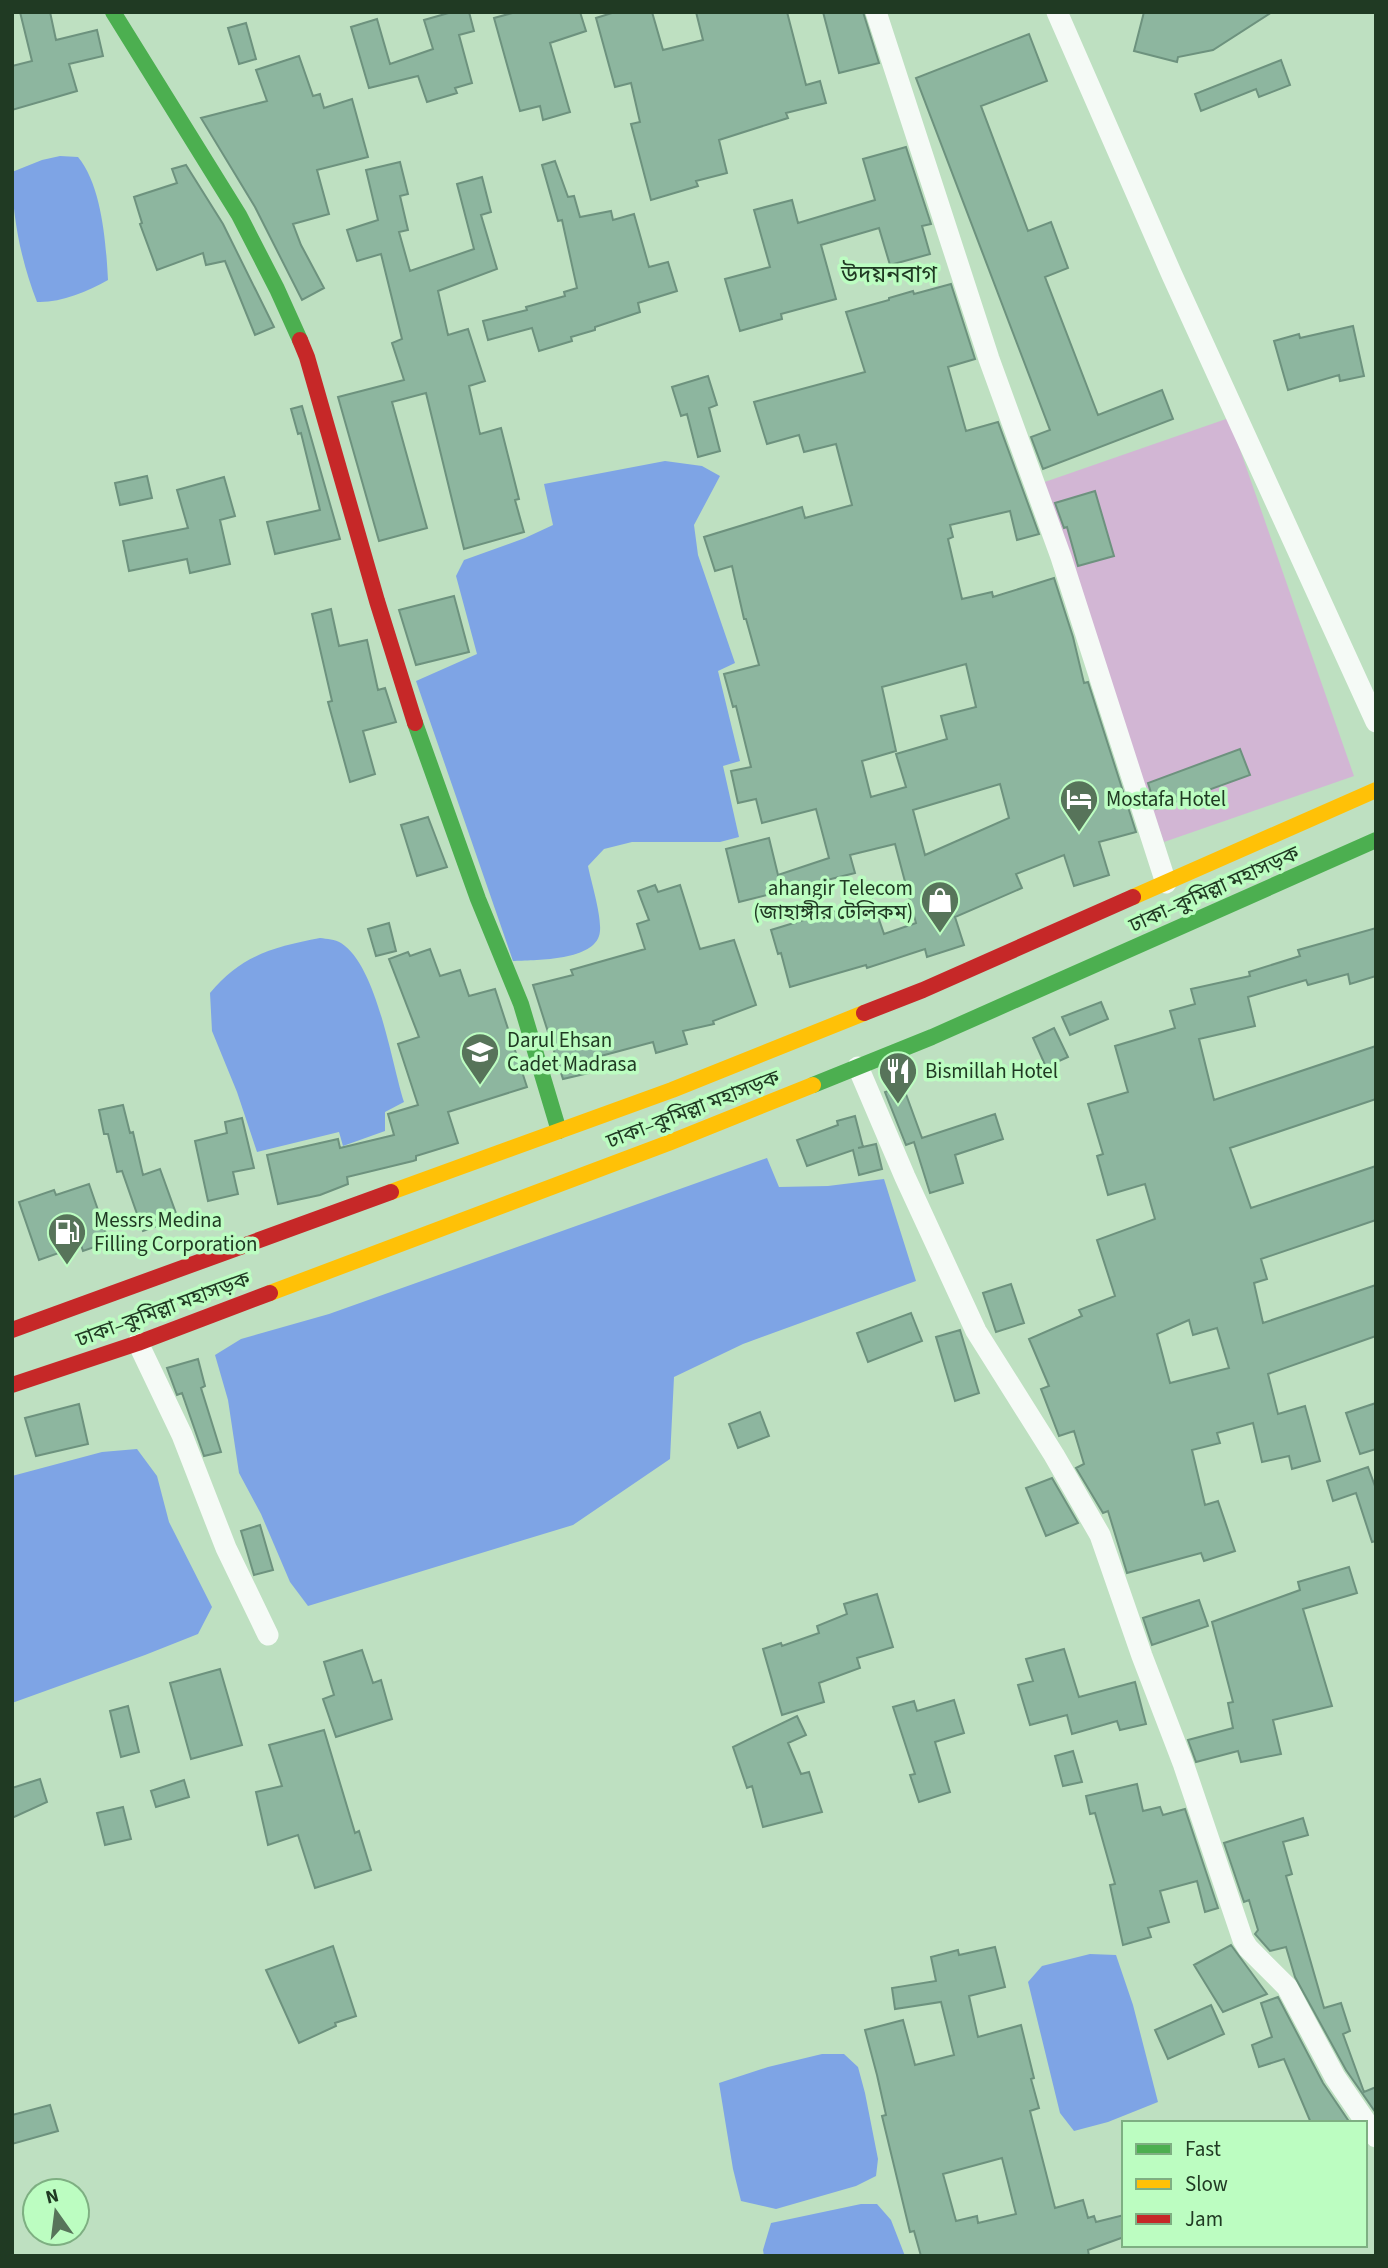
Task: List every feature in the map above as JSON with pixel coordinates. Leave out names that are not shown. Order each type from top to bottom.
[{"type":"main road","points":[[113,12],[239,215],[307,357],[377,601],[423,748],[478,899],[521,1004],[559,1131]]},
{"type":"main road","name":"ঢাকা–কুমিল্লা মহাসড়ক","points":[[12,1330],[672,1090],[923,990],[1376,790]]},
{"type":"main road","name":"ঢাকা–কুমিল্লা মহাসড়ক","points":[[12,1385],[138,1343],[659,1146],[858,1067],[945,1032],[1376,840]]},
{"type":"street","points":[[876,12],[989,359],[1061,557],[1166,883]]},
{"type":"street","points":[[1058,12],[1172,275],[1376,722]]},
{"type":"street","points":[[858,1067],[976,1331],[1054,1455],[1100,1535],[1183,1763],[1243,1940],[1287,1987],[1335,2077],[1365,2121]]},
{"type":"street","points":[[138,1343],[182,1435],[226,1548],[268,1635]]},
{"type":"shaded area","points":[[1229,418],[1354,776],[1164,842],[1039,484]]},
{"type":"water","points":[[60,156],[78,157],[93,183],[101,216],[108,280],[73,296],[37,302],[18,238],[12,172]]},
{"type":"water","points":[[665,461],[702,466],[720,476],[694,525],[698,555],[735,663],[718,671],[740,761],[723,766],[739,837],[720,842],[632,842],[604,849],[588,866],[600,921],[599,936],[594,944],[574,955],[560,958],[513,961],[416,681],[477,654],[456,576],[464,560],[553,525],[544,484]]},
{"type":"water","points":[[320,938],[341,943],[354,955],[364,972],[381,1016],[404,1102],[385,1112],[385,1131],[343,1146],[339,1132],[257,1152],[237,1092],[212,1031],[210,993],[246,961],[273,949]]},
{"type":"water","points":[[767,1158],[779,1187],[828,1186],[884,1179],[916,1281],[743,1344],[674,1377],[670,1459],[573,1525],[308,1606],[290,1582],[261,1514],[239,1473],[228,1400],[215,1355],[241,1339],[329,1314]]},
{"type":"water","points":[[137,1449],[157,1476],[169,1522],[212,1607],[198,1634],[12,1703],[12,1476],[102,1452]]},
{"type":"water","points":[[1090,1954],[1116,1955],[1133,2005],[1158,2102],[1108,2122],[1074,2131],[1060,2113],[1028,1982],[1042,1966]]},
{"type":"water","points":[[822,2054],[844,2054],[858,2067],[878,2159],[876,2176],[856,2186],[776,2209],[741,2201],[719,2083],[768,2067]]},
{"type":"water","points":[[861,2204],[877,2204],[891,2220],[905,2256],[764,2256],[763,2250],[771,2223]]},
{"type":"building","points":[[20,12],[50,12],[56,40],[97,30],[103,56],[69,64],[77,91],[12,110],[12,66],[32,61]]},
{"type":"building","points":[[452,12],[469,12],[474,31],[459,35],[472,83],[455,88],[457,93],[427,102],[418,76],[369,88],[351,27],[377,19],[390,64],[433,49],[424,20]]},
{"type":"building","points":[[516,12],[580,12],[586,31],[550,43],[570,112],[543,120],[540,106],[520,111],[494,18]]},
{"type":"building","points":[[615,12],[652,12],[663,50],[703,40],[696,12],[787,12],[806,85],[820,81],[826,103],[786,113],[788,118],[719,140],[727,173],[696,181],[698,186],[651,200],[631,124],[640,122],[631,83],[615,87],[596,18]]},
{"type":"building","points":[[823,12],[863,12],[879,63],[839,73]]},
{"type":"building","points":[[1144,12],[1272,12],[1213,50],[1178,57],[1177,62],[1134,51]]},
{"type":"building","points":[[246,23],[256,59],[239,64],[228,28]]},
{"type":"building","points":[[1029,34],[1047,81],[981,106],[1028,231],[1051,222],[1068,268],[1045,277],[1098,415],[1162,390],[1173,419],[1043,469],[1031,437],[1050,430],[916,78]]},
{"type":"building","points":[[299,56],[313,96],[320,94],[324,108],[352,99],[368,157],[317,170],[329,214],[293,224],[324,288],[302,300],[255,207],[201,118],[267,101],[256,70]]},
{"type":"building","points":[[1281,60],[1290,85],[1259,97],[1256,89],[1201,111],[1195,94]]},
{"type":"building","points":[[906,147],[931,224],[922,226],[930,254],[890,265],[879,228],[821,245],[836,299],[781,314],[782,319],[740,331],[725,279],[770,267],[754,210],[792,200],[798,223],[875,200],[863,159]]},
{"type":"building","points":[[555,161],[568,197],[574,196],[580,217],[611,211],[613,220],[634,214],[649,267],[668,262],[677,291],[638,303],[640,312],[571,337],[572,341],[539,351],[532,328],[488,340],[483,321],[527,310],[526,307],[565,296],[564,292],[577,288],[562,220],[558,221],[542,165]]},
{"type":"building","points":[[400,162],[408,194],[400,196],[408,230],[399,232],[410,271],[474,249],[457,184],[482,177],[491,212],[481,215],[497,269],[438,291],[448,335],[468,329],[485,381],[469,386],[480,434],[501,428],[519,499],[515,500],[524,532],[464,549],[426,393],[392,402],[427,528],[379,541],[338,397],[404,380],[392,343],[402,339],[381,254],[357,261],[347,230],[378,220],[366,170]]},
{"type":"building","points":[[186,165],[223,224],[274,327],[255,335],[225,261],[206,265],[203,253],[157,270],[140,224],[142,223],[134,197],[177,183],[172,169]]},
{"type":"building","points":[[951,284],[975,359],[948,367],[966,431],[998,422],[1039,534],[1017,540],[1010,511],[950,525],[953,537],[948,539],[962,599],[992,592],[993,597],[1054,578],[1084,683],[1088,682],[1136,832],[1099,842],[1109,875],[1074,886],[1064,855],[1016,874],[1022,888],[955,917],[964,945],[927,957],[925,949],[867,968],[866,965],[790,987],[781,953],[778,954],[771,930],[872,899],[884,934],[916,923],[895,844],[850,855],[855,873],[739,902],[726,849],[769,838],[778,875],[829,858],[816,809],[762,823],[756,799],[738,803],[731,771],[751,767],[736,706],[733,707],[724,674],[759,665],[744,619],[732,566],[715,571],[704,537],[802,507],[805,518],[852,505],[836,444],[804,452],[799,435],[767,444],[754,402],[865,372],[846,312],[913,291],[914,294]],"holes":[[[966,664],[976,707],[941,716],[947,739],[896,754],[906,787],[871,797],[862,761],[896,751],[882,687]],[[1000,784],[1009,818],[925,855],[913,810]]]},
{"type":"building","points":[[1353,326],[1364,376],[1340,381],[1339,375],[1288,390],[1274,341],[1299,334],[1300,338]]},
{"type":"building","points":[[708,376],[717,405],[709,408],[720,451],[698,457],[687,414],[681,416],[672,387]]},
{"type":"building","points":[[302,406],[340,539],[275,554],[267,522],[320,510],[301,433],[298,434],[291,409]]},
{"type":"building","points":[[147,476],[152,498],[120,505],[115,483]]},
{"type":"building","points":[[224,477],[235,516],[220,520],[230,564],[190,573],[187,559],[129,571],[123,541],[188,528],[177,490]]},
{"type":"building","points":[[1095,491],[1114,556],[1078,566],[1067,527],[1064,528],[1055,503]]},
{"type":"building","points":[[454,596],[469,652],[416,665],[399,610]]},
{"type":"building","points":[[331,609],[339,646],[367,640],[378,690],[385,688],[396,722],[363,731],[375,774],[350,782],[328,702],[332,701],[312,614]]},
{"type":"building","points":[[1240,749],[1250,775],[1156,809],[1148,783]]},
{"type":"building","points":[[428,817],[447,867],[417,876],[401,825]]},
{"type":"building","points":[[655,885],[658,892],[680,885],[700,949],[734,940],[756,1005],[713,1021],[714,1024],[683,1031],[687,1044],[656,1053],[653,1042],[586,1060],[589,1073],[563,1079],[533,985],[573,975],[571,970],[645,949],[637,924],[649,920],[638,891]]},
{"type":"building","points":[[389,923],[396,951],[376,956],[368,929]]},
{"type":"building","points":[[1376,928],[1376,976],[1350,984],[1348,974],[1308,985],[1306,980],[1248,997],[1255,1026],[1199,1039],[1214,1100],[1376,1046],[1376,1099],[1230,1148],[1251,1208],[1376,1166],[1376,1220],[1261,1259],[1267,1279],[1254,1283],[1263,1323],[1376,1285],[1376,1336],[1268,1374],[1278,1414],[1305,1406],[1320,1461],[1292,1469],[1289,1456],[1262,1462],[1253,1423],[1217,1433],[1220,1443],[1192,1450],[1205,1505],[1218,1501],[1235,1551],[1204,1561],[1201,1553],[1127,1573],[1108,1511],[1103,1513],[1076,1468],[1084,1464],[1074,1431],[1059,1436],[1041,1389],[1049,1386],[1029,1339],[1082,1316],[1079,1310],[1115,1296],[1097,1240],[1155,1219],[1145,1184],[1108,1195],[1097,1156],[1103,1154],[1088,1104],[1128,1092],[1115,1046],[1175,1028],[1170,1011],[1195,1004],[1191,989],[1250,976],[1249,972],[1300,956],[1298,950]],"holes":[[[1189,1320],[1193,1335],[1217,1328],[1229,1368],[1170,1383],[1157,1334]]]},
{"type":"building","points":[[430,949],[440,976],[460,970],[469,996],[495,989],[527,1087],[448,1112],[458,1143],[416,1156],[413,1161],[347,1177],[348,1184],[320,1195],[278,1204],[267,1155],[338,1139],[340,1148],[394,1135],[388,1114],[418,1105],[398,1044],[419,1037],[389,959],[408,952],[410,956]]},
{"type":"building","points":[[1101,1002],[1108,1019],[1070,1035],[1062,1017]]},
{"type":"building","points":[[1054,1028],[1068,1057],[1046,1067],[1033,1038]]},
{"type":"building","points":[[903,1086],[922,1138],[995,1114],[1003,1139],[955,1155],[963,1183],[930,1193],[914,1142],[906,1145],[885,1092]]},
{"type":"building","points":[[123,1105],[130,1133],[133,1132],[143,1175],[160,1169],[178,1219],[143,1231],[122,1171],[117,1172],[99,1110]]},
{"type":"building","points":[[855,1116],[863,1147],[876,1144],[882,1169],[859,1175],[853,1150],[807,1166],[797,1140],[838,1125],[837,1121]]},
{"type":"building","points":[[242,1118],[254,1168],[233,1172],[238,1194],[208,1201],[195,1141],[227,1133],[225,1122]]},
{"type":"building","points":[[89,1184],[109,1242],[83,1251],[81,1245],[39,1260],[19,1202],[54,1190],[56,1195]]},
{"type":"building","points":[[1011,1284],[1024,1323],[996,1332],[983,1293]]},
{"type":"building","points":[[911,1313],[922,1341],[868,1362],[857,1333]]},
{"type":"building","points":[[960,1330],[979,1393],[955,1401],[936,1337]]},
{"type":"building","points":[[198,1359],[205,1386],[201,1388],[221,1452],[204,1456],[182,1393],[177,1395],[167,1368]]},
{"type":"building","points":[[1376,1403],[1376,1449],[1360,1454],[1346,1413]]},
{"type":"building","points":[[79,1404],[88,1444],[36,1456],[25,1418]]},
{"type":"building","points":[[760,1412],[769,1436],[738,1448],[729,1424]]},
{"type":"building","points":[[1368,1467],[1376,1489],[1376,1541],[1372,1542],[1356,1493],[1333,1501],[1327,1481]]},
{"type":"building","points":[[1052,1478],[1078,1523],[1046,1536],[1026,1488]]},
{"type":"building","points":[[260,1525],[273,1570],[254,1575],[241,1531]]},
{"type":"building","points":[[1349,1567],[1357,1593],[1303,1609],[1332,1706],[1273,1720],[1281,1754],[1241,1762],[1238,1751],[1196,1762],[1188,1740],[1233,1728],[1228,1703],[1233,1702],[1212,1622],[1300,1590],[1298,1582]]},
{"type":"building","points":[[877,1594],[893,1647],[857,1658],[860,1668],[819,1683],[824,1702],[782,1715],[763,1649],[781,1643],[782,1646],[819,1633],[817,1626],[847,1614],[844,1604]]},
{"type":"building","points":[[1199,1600],[1208,1626],[1152,1645],[1143,1618]]},
{"type":"building","points":[[1064,1649],[1079,1697],[1135,1682],[1146,1724],[1120,1730],[1117,1721],[1072,1734],[1067,1715],[1030,1725],[1018,1685],[1033,1681],[1026,1659]]},
{"type":"building","points":[[362,1650],[373,1683],[381,1680],[392,1719],[336,1737],[323,1699],[334,1695],[324,1662]]},
{"type":"building","points":[[220,1669],[242,1745],[191,1759],[170,1683]]},
{"type":"building","points":[[954,1700],[964,1733],[935,1742],[950,1792],[919,1802],[910,1775],[915,1774],[893,1707],[914,1701],[917,1711]]},
{"type":"building","points":[[128,1706],[139,1752],[121,1757],[110,1711]]},
{"type":"building","points":[[797,1716],[806,1735],[788,1743],[801,1774],[809,1772],[822,1812],[763,1827],[752,1786],[747,1788],[733,1747]]},
{"type":"building","points":[[324,1730],[355,1833],[359,1831],[371,1870],[315,1888],[298,1835],[268,1845],[256,1792],[282,1786],[269,1745]]},
{"type":"building","points":[[1073,1751],[1082,1782],[1063,1786],[1055,1756]]},
{"type":"building","points":[[40,1779],[47,1802],[12,1818],[12,1788]]},
{"type":"building","points":[[184,1780],[189,1797],[156,1807],[151,1791]]},
{"type":"building","points":[[1137,1784],[1143,1811],[1160,1807],[1163,1815],[1185,1809],[1218,1908],[1205,1912],[1197,1881],[1160,1891],[1169,1922],[1148,1928],[1151,1937],[1123,1945],[1110,1885],[1115,1884],[1095,1813],[1090,1814],[1086,1796]]},
{"type":"building","points":[[123,1807],[131,1839],[105,1845],[97,1813]]},
{"type":"building","points":[[1303,1818],[1308,1835],[1283,1842],[1292,1874],[1286,1876],[1324,2008],[1341,2003],[1350,2031],[1343,2034],[1364,2092],[1376,2087],[1376,2113],[1346,2070],[1295,1977],[1286,1947],[1270,1951],[1255,1934],[1258,1930],[1249,1900],[1244,1902],[1224,1843]]},
{"type":"building","points":[[1231,1945],[1267,1994],[1223,2012],[1194,1965]]},
{"type":"building","points":[[333,1946],[356,2016],[335,2023],[336,2026],[299,2043],[266,1970]]},
{"type":"building","points":[[995,1947],[1005,1987],[969,1996],[978,2037],[1021,2025],[1039,2108],[1030,2111],[1055,2208],[1083,2200],[1088,2218],[1094,2216],[1096,2222],[1122,2216],[1122,2238],[1088,2250],[1089,2256],[921,2256],[914,2231],[910,2232],[882,2116],[886,2115],[865,2030],[903,2020],[915,2065],[954,2055],[941,2002],[895,2009],[892,1988],[936,1981],[931,1957],[958,1950],[959,1955]],"holes":[[[1002,2158],[1016,2214],[978,2223],[977,2216],[956,2221],[943,2174]]]},
{"type":"building","points":[[1278,1997],[1323,2083],[1349,2121],[1310,2121],[1284,2059],[1259,2067],[1252,2045],[1272,2037],[1261,2003]]},
{"type":"building","points":[[1211,2005],[1224,2034],[1168,2059],[1155,2030]]},
{"type":"building","points":[[50,2105],[58,2131],[12,2144],[12,2115]]},
{"type":"traffic: fast","points":[[113,12],[239,215],[300,340]]},
{"type":"traffic: fast","points":[[415,723],[478,899],[521,1004],[559,1131]]},
{"type":"traffic: fast","points":[[813,1085],[932,1037],[1376,840]]},
{"type":"traffic: slow","points":[[1133,897],[1376,790]]},
{"type":"traffic: slow","points":[[391,1192],[672,1090],[864,1013]]},
{"type":"traffic: slow","points":[[270,1293],[671,1142],[813,1085]]},
{"type":"traffic: jam","points":[[300,340],[415,723]]},
{"type":"traffic: jam","points":[[864,1013],[923,990],[1133,897]]},
{"type":"traffic: jam","points":[[12,1330],[391,1192]]},
{"type":"traffic: jam","points":[[12,1385],[138,1343],[270,1293]]},
{"type":"place","name":"Mostafa Hotel","points":[[1079,833]]},
{"type":"place","name":"ahangir Telecom (জাহাঙ্গীর টেলিকম)","points":[[940,934]]},
{"type":"place","name":"Darul Ehsan Cadet Madrasa","points":[[480,1086]]},
{"type":"place","name":"Bismillah Hotel","points":[[898,1105]]},
{"type":"place","name":"Messrs Medina Filling Corporation","points":[[67,1266]]},
{"type":"district","name":"উদয়নবাগ","points":[[889,274]]}]
